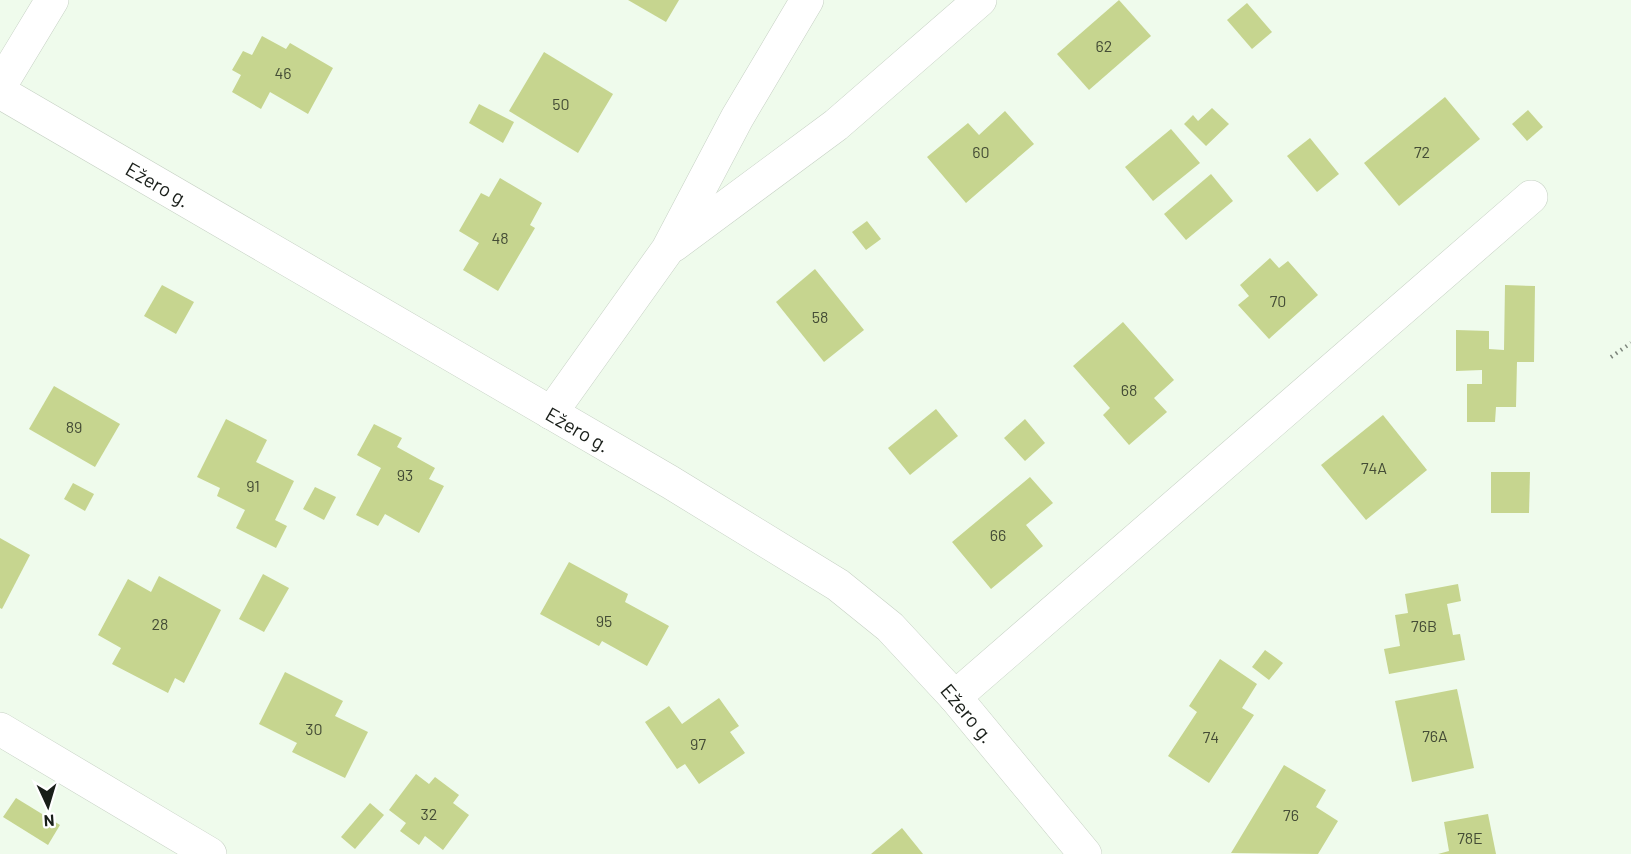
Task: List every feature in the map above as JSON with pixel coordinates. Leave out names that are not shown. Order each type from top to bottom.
[{"type":"street","points":[[0,86],[52,0]]},
{"type":"street","points":[[551,413],[668,249],[737,118],[807,0]]},
{"type":"street","points":[[668,249],[836,125],[980,0]]},
{"type":"street","name":"Ežero g.","points":[[0,92],[551,413],[838,585],[890,627],[955,697],[1085,854]]},
{"type":"street","points":[[955,697],[1531,197]]},
{"type":"street","points":[[0,729],[210,854]]},
{"type":"path","points":[[1611,357],[1631,343]]},
{"type":"building","points":[[628,0],[679,0],[666,22]]},
{"type":"building","points":[[1119,0],[1151,36],[1089,90],[1057,54]]},
{"type":"building","points":[[1247,3],[1272,32],[1252,49],[1227,20]]},
{"type":"building","points":[[262,36],[286,49],[290,43],[333,68],[308,114],[270,92],[261,109],[232,92],[241,75],[232,70],[243,51],[252,55]]},
{"type":"building","points":[[544,52],[613,94],[578,153],[509,111]]},
{"type":"building","points":[[1445,97],[1480,139],[1399,206],[1364,163]]},
{"type":"building","points":[[479,104],[514,122],[503,143],[469,123]]},
{"type":"building","points":[[1212,108],[1229,124],[1206,146],[1184,124],[1193,115],[1198,121]]},
{"type":"building","points":[[1528,110],[1543,127],[1527,141],[1512,124]]},
{"type":"building","points":[[1005,111],[1034,144],[966,203],[927,157],[968,123],[979,135]]},
{"type":"building","points":[[1171,129],[1200,163],[1153,201],[1125,167]]},
{"type":"building","points":[[1310,138],[1339,174],[1317,192],[1287,156]]},
{"type":"building","points":[[1211,174],[1233,201],[1186,240],[1164,214]]},
{"type":"building","points":[[500,178],[542,203],[530,225],[535,228],[498,291],[463,270],[479,243],[459,231],[481,193],[489,197]]},
{"type":"building","points":[[867,221],[881,239],[866,250],[852,232]]},
{"type":"building","points":[[1270,258],[1279,268],[1288,261],[1318,295],[1269,339],[1238,305],[1249,296],[1240,285]]},
{"type":"building","points":[[815,269],[864,330],[824,362],[776,302]]},
{"type":"building","points":[[162,285],[194,302],[176,334],[144,316]]},
{"type":"building","points":[[1505,285],[1535,286],[1534,362],[1517,362],[1516,407],[1496,407],[1495,422],[1467,422],[1467,384],[1482,384],[1482,370],[1456,371],[1456,330],[1489,331],[1489,349],[1504,350]]},
{"type":"building","points":[[1123,322],[1174,380],[1154,398],[1167,412],[1129,445],[1103,415],[1110,408],[1073,366]]},
{"type":"building","points":[[54,386],[120,424],[95,467],[29,429]]},
{"type":"building","points":[[936,409],[958,436],[910,475],[888,448]]},
{"type":"building","points":[[1383,415],[1427,470],[1366,520],[1321,465]]},
{"type":"building","points":[[226,419],[267,440],[256,462],[294,481],[275,520],[287,526],[276,548],[236,528],[245,510],[217,496],[220,488],[197,477]]},
{"type":"building","points":[[1025,419],[1045,443],[1025,461],[1004,438]]},
{"type":"building","points":[[374,424],[402,438],[397,447],[435,468],[429,479],[444,486],[419,533],[385,514],[378,526],[356,515],[381,468],[357,455]]},
{"type":"building","points":[[1491,472],[1530,472],[1529,513],[1491,513]]},
{"type":"building","points":[[1030,477],[1053,503],[1026,525],[1043,546],[991,589],[952,542]]},
{"type":"building","points":[[73,483],[94,494],[85,511],[64,499]]},
{"type":"building","points":[[315,487],[336,497],[324,520],[303,509]]},
{"type":"building","points":[[0,538],[30,555],[2,609],[0,608]]},
{"type":"building","points":[[569,562],[628,594],[625,602],[669,626],[647,666],[602,641],[599,646],[540,614]]},
{"type":"building","points":[[263,574],[289,588],[264,632],[239,619]]},
{"type":"building","points":[[159,576],[221,610],[184,683],[175,678],[168,693],[112,664],[121,648],[98,635],[128,579],[151,592]]},
{"type":"building","points":[[1458,584],[1461,601],[1447,604],[1453,635],[1460,634],[1465,660],[1389,674],[1384,649],[1400,646],[1395,615],[1408,613],[1405,594]]},
{"type":"building","points":[[1265,650],[1283,663],[1269,680],[1252,667]]},
{"type":"building","points":[[1220,659],[1257,684],[1242,708],[1254,715],[1209,783],[1168,756],[1197,712],[1189,706]]},
{"type":"building","points":[[285,672],[343,701],[335,716],[368,732],[345,778],[292,752],[297,743],[259,724]]},
{"type":"building","points":[[1457,689],[1474,768],[1412,782],[1395,701]]},
{"type":"building","points":[[719,698],[739,726],[730,732],[745,753],[699,784],[685,764],[677,769],[645,722],[669,706],[682,724]]},
{"type":"building","points":[[1284,765],[1326,790],[1316,807],[1338,821],[1318,854],[1231,853]]},
{"type":"building","points":[[416,774],[429,784],[435,777],[459,795],[453,803],[469,815],[443,850],[425,836],[419,845],[400,831],[406,823],[389,810]]},
{"type":"building","points":[[16,798],[60,825],[48,845],[3,817]]},
{"type":"building","points":[[370,803],[384,815],[355,849],[341,837]]},
{"type":"building","points":[[1488,814],[1496,854],[1438,854],[1449,851],[1444,822]]},
{"type":"building","points":[[902,828],[923,854],[871,854]]}]
